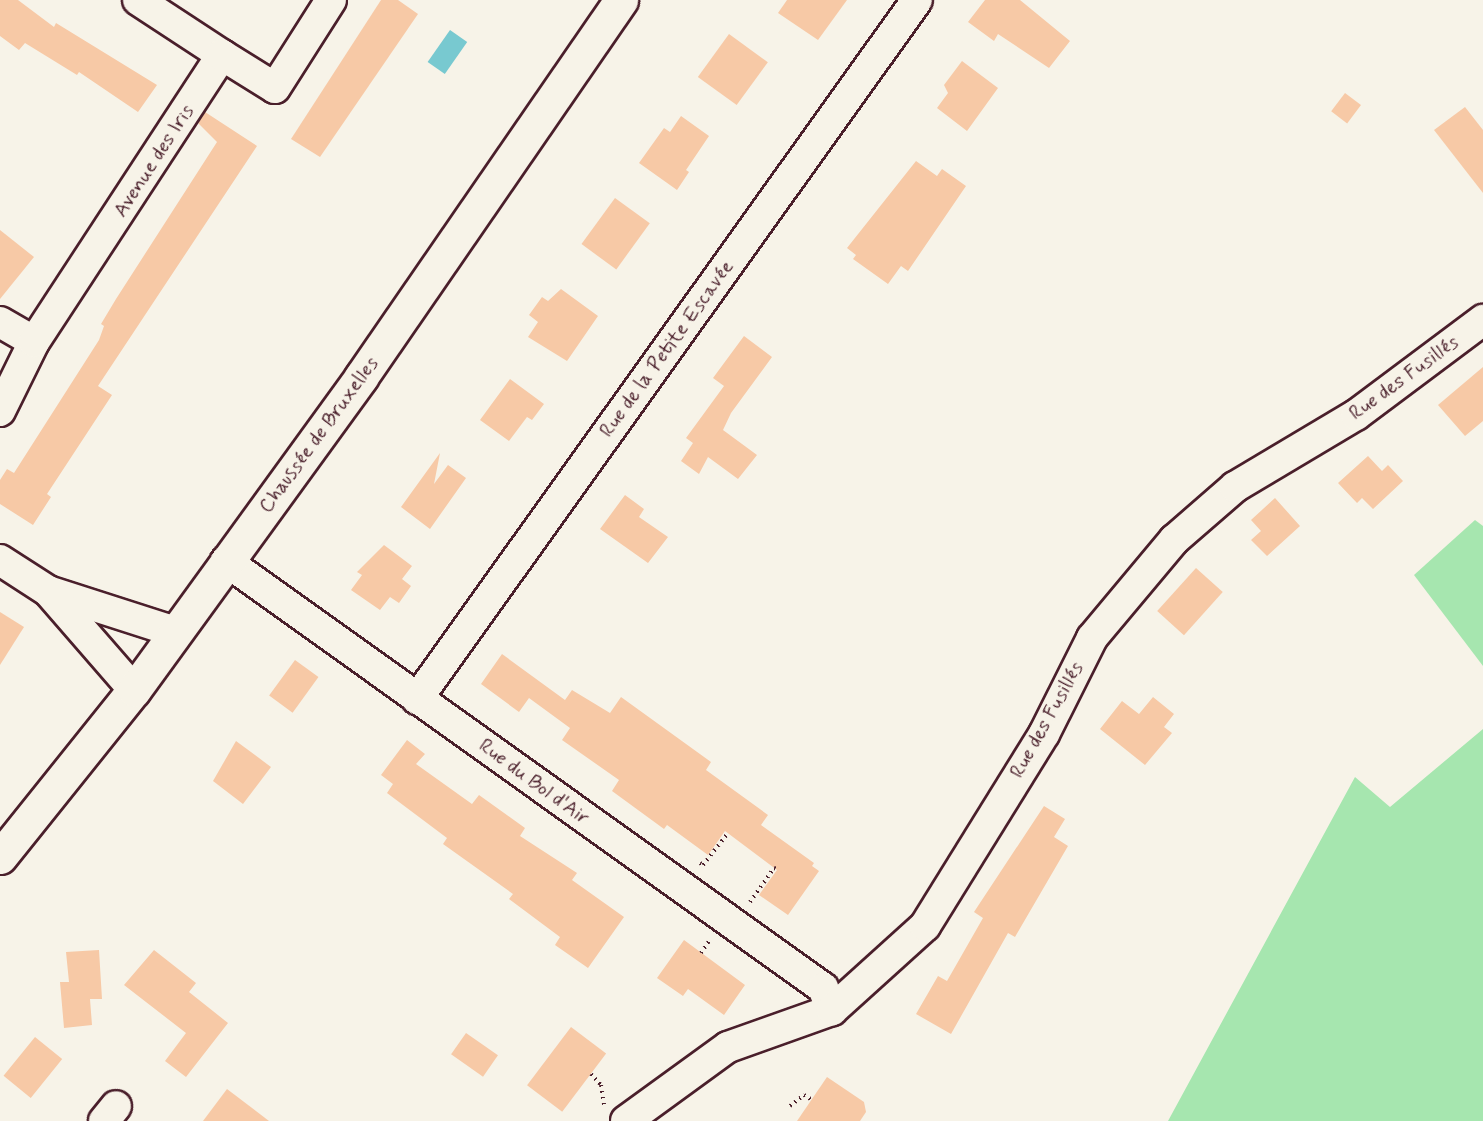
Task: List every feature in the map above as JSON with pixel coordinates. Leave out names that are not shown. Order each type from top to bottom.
[{"type":"main road","name":"Chaussée de Bruxelles","points":[[0,857],[134,690],[361,377],[621,0]]},
{"type":"street","points":[[138,0],[275,88],[331,0]]},
{"type":"street","name":"Rue de la Petite Escavée","points":[[417,699],[917,0]]},
{"type":"street","name":"Avenue des Iris","points":[[0,411],[34,342],[222,55]]},
{"type":"street","name":"Rue des Fusillés","points":[[614,1118],[728,1047],[831,1010],[925,926],[1044,734],[1092,638],[1174,540],[1235,487],[1356,415],[1483,320]]},
{"type":"street","points":[[0,322],[34,342]]},
{"type":"street","points":[[0,560],[48,591],[176,632]]},
{"type":"street","name":"Rue du Bol d'Air","points":[[226,561],[823,988],[831,1010]]},
{"type":"street","points":[[48,591],[134,690]]},
{"type":"path","points":[[697,860],[703,865],[728,833]]},
{"type":"path","points":[[733,924],[774,868],[777,869]]},
{"type":"path","points":[[591,1074],[601,1085],[614,1118]]},
{"type":"path","points":[[790,1106],[804,1095],[812,1100]]},
{"type":"green space","points":[[1475,520],[1483,526],[1483,666],[1414,575]]},
{"type":"green space","points":[[1483,729],[1483,1121],[1168,1121],[1355,777],[1390,807]]},
{"type":"water","points":[[450,30],[467,42],[445,74],[428,62]]},
{"type":"building","points":[[0,0],[18,0],[54,27],[56,23],[157,85],[138,112],[79,72],[77,75],[25,43],[19,50],[0,36]]},
{"type":"building","points":[[381,0],[398,0],[418,14],[320,157],[291,139]]},
{"type":"building","points":[[787,0],[847,0],[818,40],[778,13]]},
{"type":"building","points":[[985,0],[1020,0],[1070,41],[1049,68],[998,34],[994,41],[968,22]]},
{"type":"building","points":[[729,34],[768,62],[737,105],[698,77]]},
{"type":"building","points":[[962,61],[998,88],[967,131],[937,108],[948,93],[944,85]]},
{"type":"building","points":[[1345,93],[1361,105],[1347,123],[1331,111]]},
{"type":"building","points":[[1465,107],[1483,130],[1483,193],[1434,130]]},
{"type":"building","points":[[205,112],[257,146],[98,386],[112,395],[47,494],[51,497],[33,525],[0,504],[0,480],[7,469],[14,473],[99,340],[104,326],[101,324],[116,299],[217,142],[198,123]]},
{"type":"building","points":[[681,116],[709,136],[686,170],[689,172],[677,190],[639,163],[664,128],[670,132]]},
{"type":"building","points":[[916,161],[937,176],[942,169],[966,186],[908,271],[901,266],[888,284],[853,259],[856,255],[847,248]]},
{"type":"building","points":[[615,198],[650,223],[616,269],[581,244]]},
{"type":"building","points":[[0,230],[34,257],[0,299]]},
{"type":"building","points":[[561,289],[598,316],[567,361],[528,337],[538,322],[529,315],[542,297],[548,301]]},
{"type":"building","points":[[744,336],[772,357],[731,413],[723,430],[757,455],[738,479],[708,457],[699,474],[681,461],[693,443],[686,438],[724,386],[713,378]]},
{"type":"building","points":[[1483,367],[1483,421],[1465,436],[1438,405]]},
{"type":"building","points":[[510,379],[544,404],[532,420],[527,417],[509,441],[480,420]]},
{"type":"building","points":[[440,453],[434,484],[448,465],[466,478],[430,529],[401,507]]},
{"type":"building","points":[[1368,456],[1382,471],[1388,465],[1403,481],[1373,509],[1362,498],[1357,503],[1338,483]]},
{"type":"building","points":[[625,495],[644,509],[639,517],[668,537],[648,563],[600,529]]},
{"type":"building","points":[[1275,498],[1300,526],[1267,556],[1251,540],[1261,531],[1251,520]]},
{"type":"building","points":[[384,545],[412,566],[402,579],[411,586],[399,603],[390,597],[380,610],[351,590],[362,575],[357,572]]},
{"type":"building","points":[[1196,568],[1223,592],[1184,635],[1157,611]]},
{"type":"building","points":[[0,612],[24,627],[0,665]]},
{"type":"building","points":[[502,654],[565,700],[572,690],[610,713],[621,697],[711,762],[706,770],[768,815],[761,825],[814,863],[812,866],[819,871],[788,915],[759,895],[777,870],[725,831],[708,855],[667,825],[664,829],[612,791],[619,780],[562,740],[570,728],[529,698],[519,712],[481,684]]},
{"type":"building","points":[[295,660],[318,677],[293,713],[269,696]]},
{"type":"building","points":[[1153,697],[1174,714],[1164,727],[1172,733],[1145,765],[1100,729],[1122,701],[1139,714]]},
{"type":"building","points":[[407,740],[425,754],[416,764],[472,804],[479,795],[525,828],[520,836],[577,873],[572,880],[624,917],[588,968],[555,945],[560,937],[509,899],[513,894],[443,844],[447,838],[387,793],[393,784],[381,775]]},
{"type":"building","points":[[236,741],[271,767],[243,804],[213,781]]},
{"type":"building","points":[[1044,806],[1065,819],[1054,837],[1068,846],[1015,937],[1008,933],[951,1034],[916,1014],[938,976],[947,981],[983,918],[974,912]]},
{"type":"building","points":[[684,940],[745,985],[724,1015],[688,989],[683,996],[657,978]]},
{"type":"building","points":[[99,950],[102,999],[90,999],[92,1025],[64,1028],[60,982],[69,982],[66,952]]},
{"type":"building","points":[[154,950],[196,983],[189,992],[228,1023],[186,1077],[165,1061],[186,1033],[124,985]]},
{"type":"building","points":[[571,1027],[606,1053],[562,1112],[527,1085]]},
{"type":"building","points":[[466,1033],[498,1055],[483,1077],[451,1054]]},
{"type":"building","points":[[35,1037],[62,1059],[31,1098],[4,1076]]},
{"type":"building","points":[[827,1077],[864,1102],[866,1112],[860,1121],[797,1121]]},
{"type":"building","points":[[227,1089],[269,1121],[203,1121]]}]
